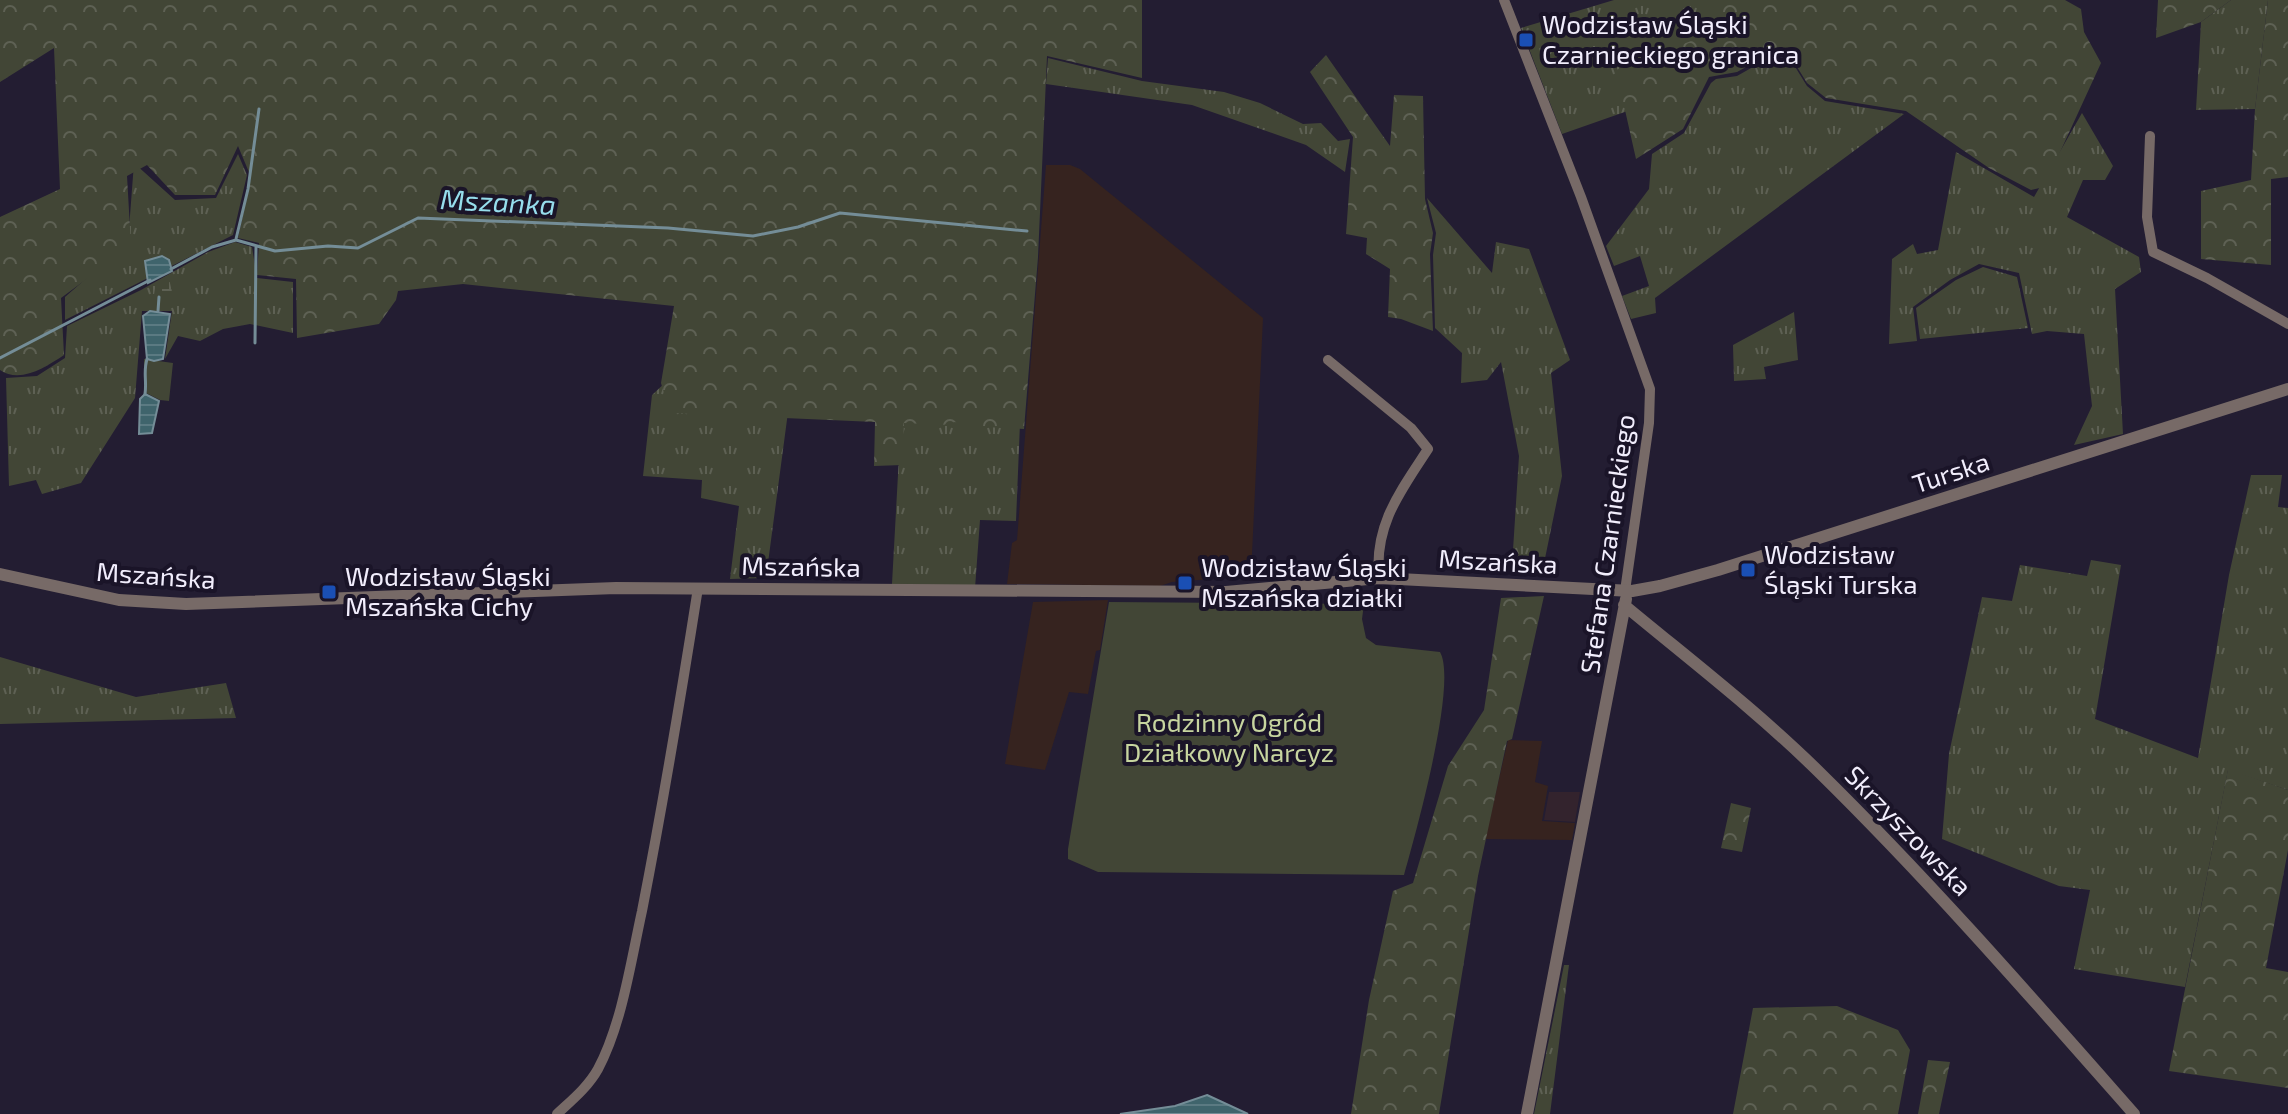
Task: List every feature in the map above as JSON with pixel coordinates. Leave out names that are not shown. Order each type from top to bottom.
[{"type":"street","name":"Stefana Czarnieckiego","points":[[1504,0],[1581,197],[1650,389],[1649,423],[1625,580],[1624,605],[1527,1114]]},
{"type":"street","points":[[2150,136],[2147,217],[2153,252],[2207,278],[2288,324]]},
{"type":"street","points":[[1328,360],[1411,428],[1428,449],[1394,502],[1381,533],[1379,578]]},
{"type":"street","name":"Turska","points":[[1605,590],[1647,589],[1707,573],[2288,389]]},
{"type":"street","name":"Mszańska","points":[[0,574],[119,600],[186,604],[616,588],[1226,592],[1379,578],[1605,590]]},
{"type":"street","points":[[557,1114],[599,1068],[613,1032],[647,885],[698,588]]},
{"type":"street","name":"Skrzyszowska","points":[[1624,605],[1760,718],[1816,769],[1956,913],[2134,1114]]},
{"type":"shaded area","points":[[1046,165],[1070,165],[1080,169],[1263,318],[1251,576],[1172,582],[1160,586],[1007,584],[1012,543],[1017,540]]},
{"type":"shaded area","points":[[162,256],[169,260],[172,271],[148,283],[145,261]]},
{"type":"shaded area","points":[[150,311],[170,314],[163,359],[154,361],[147,359],[143,316]]},
{"type":"shaded area","points":[[145,394],[159,401],[152,433],[139,434],[140,399]]},
{"type":"shaded area","points":[[1108,600],[1100,650],[1096,651],[1088,694],[1069,692],[1045,770],[1005,764],[1033,602]]},
{"type":"shaded area","points":[[1508,740],[1542,741],[1535,782],[1548,786],[1542,821],[1575,823],[1572,840],[1485,839]]},
{"type":"shaded area","points":[[1549,792],[1580,792],[1575,822],[1544,820]]},
{"type":"shaded area","points":[[1207,1095],[1248,1114],[1120,1114],[1175,1106]]},
{"type":"green space","points":[[0,0],[1142,0],[1142,78],[1047,56],[1038,257],[1024,429],[975,429],[955,422],[943,425],[904,423],[902,465],[874,466],[875,422],[670,413],[661,383],[674,306],[463,284],[398,291],[396,300],[379,324],[297,338],[296,279],[257,275],[259,243],[238,238],[251,177],[238,146],[215,195],[175,195],[147,165],[127,176],[131,246],[61,298],[64,355],[24,375],[0,370],[0,217],[60,189],[54,48],[0,82]]},
{"type":"green space","points":[[1614,0],[1718,0],[1726,8],[1639,107],[1562,134],[1521,28]]},
{"type":"green space","points":[[1712,0],[2065,0],[2081,9],[2084,32],[2101,63],[2044,187],[2031,190],[1989,168],[1906,111],[1826,98],[1807,83],[1789,54],[1757,61],[1737,72],[1709,77],[1683,129],[1636,159],[1616,70],[1691,41],[1719,6]]},
{"type":"green space","points":[[2158,0],[2231,0],[2201,22],[2156,38]]},
{"type":"green space","points":[[2231,0],[2268,0],[2255,109],[2196,110],[2201,22]]},
{"type":"green space","points":[[2268,0],[2288,0],[2288,177],[2271,179],[2271,265],[2201,259],[2201,191],[2251,180],[2255,109]]},
{"type":"green space","points":[[1326,55],[1390,146],[1394,95],[1423,96],[1425,199],[1433,233],[1430,254],[1433,331],[1388,317],[1390,269],[1366,254],[1367,238],[1346,234],[1353,137],[1310,72]]},
{"type":"green space","points":[[1789,57],[1807,86],[1825,101],[1904,114],[1655,298],[1656,313],[1631,319],[1622,296],[1649,286],[1640,256],[1614,266],[1606,246],[1649,189],[1652,154],[1684,133],[1716,79],[1737,76],[1760,63]]},
{"type":"green space","points":[[1048,58],[1142,81],[1224,92],[1260,103],[1303,124],[1321,123],[1338,141],[1350,139],[1345,172],[1306,145],[1192,105],[1046,84]]},
{"type":"green space","points":[[2082,113],[2113,166],[2105,180],[2083,180],[2067,217],[2139,257],[2141,272],[2115,289],[2123,434],[2074,445],[2092,406],[2084,334],[2047,331],[2032,334],[2019,273],[1979,264],[1950,280],[1913,307],[1917,341],[1889,344],[1892,259],[1913,244],[1917,254],[1938,250],[1956,152],[2034,197]]},
{"type":"green space","points":[[238,154],[247,175],[233,235],[65,320],[65,297],[128,242],[134,163],[175,200],[216,198]]},
{"type":"green space","points":[[1427,198],[1492,273],[1496,242],[1529,249],[1570,360],[1551,373],[1562,476],[1543,568],[1512,566],[1519,456],[1501,362],[1487,380],[1461,383],[1462,353],[1435,328],[1433,255],[1436,233]]},
{"type":"green space","points":[[235,242],[252,247],[257,278],[293,282],[293,333],[250,324],[223,329],[200,341],[178,336],[165,359],[172,311],[142,311],[135,398],[81,483],[42,494],[36,480],[9,486],[6,378],[37,376],[65,358],[67,326],[141,290],[208,252]]},
{"type":"green space","points":[[1983,267],[2017,277],[2028,328],[1920,339],[1916,308],[1956,280]]},
{"type":"green space","points":[[169,279],[173,296],[163,299],[154,295],[156,282]]},
{"type":"green space","points":[[1794,312],[1798,360],[1764,367],[1766,379],[1734,381],[1733,345]]},
{"type":"green space","points":[[144,359],[173,363],[169,401],[146,393]]},
{"type":"green space","points":[[666,382],[788,412],[766,578],[730,579],[739,506],[701,498],[702,480],[643,476],[652,395]]},
{"type":"green space","points":[[901,420],[1020,423],[1016,521],[980,520],[975,588],[892,584]]},
{"type":"green space","points":[[2251,475],[2282,475],[2278,507],[2288,508],[2288,790],[2228,770],[2185,987],[2074,969],[2090,890],[2059,886],[1942,839],[1949,754],[1982,597],[2012,601],[2020,565],[2087,576],[2091,560],[2121,565],[2095,719],[2198,758],[2229,575]]},
{"type":"green space","points":[[1544,596],[1512,739],[1507,741],[1478,876],[1439,1114],[1351,1114],[1369,1000],[1393,891],[1413,883],[1448,766],[1484,710],[1501,598]]},
{"type":"green space","name":"Rodzinny Ogród Działkowy Narcyz","points":[[1109,602],[1364,604],[1362,619],[1366,638],[1376,645],[1440,652],[1444,694],[1439,726],[1404,875],[1098,872],[1068,859]]},
{"type":"green space","points":[[0,657],[136,697],[226,683],[236,718],[0,724]]},
{"type":"green space","points":[[2228,769],[2288,790],[2288,850],[2266,968],[2288,972],[2288,1088],[2169,1071]]},
{"type":"green space","points":[[1731,803],[1751,808],[1742,852],[1721,848]]},
{"type":"green space","points":[[1564,965],[1569,965],[1550,1114],[1534,1114]]},
{"type":"green space","points":[[1837,1006],[1898,1030],[1910,1050],[1898,1114],[1733,1114],[1753,1008]]},
{"type":"green space","points":[[1928,1060],[1950,1062],[1939,1114],[1918,1114]]},
{"type":"waterway","points":[[236,239],[248,189],[259,109]]},
{"type":"waterway","name":"Mszanka","points":[[171,269],[212,247],[236,240],[275,251],[328,246],[358,248],[418,218],[668,228],[753,236],[798,227],[840,213],[1027,231]]},
{"type":"waterway","points":[[255,343],[256,247]]},
{"type":"waterway","name":"Mszanka","points":[[0,358],[150,280]]},
{"type":"waterway","points":[[158,311],[159,297]]},
{"type":"waterway","points":[[145,394],[147,359]]},
{"type":"place","name":"Wodzisław Śląski Czarnieckiego granica","points":[[1526,40]]},
{"type":"place","name":"Wodzisław Śląski Turska","points":[[1748,570]]},
{"type":"place","name":"Wodzisław Śląski Mszańska działki","points":[[1185,583]]},
{"type":"place","name":"Wodzisław Śląski Mszańska Cichy","points":[[329,592]]}]
